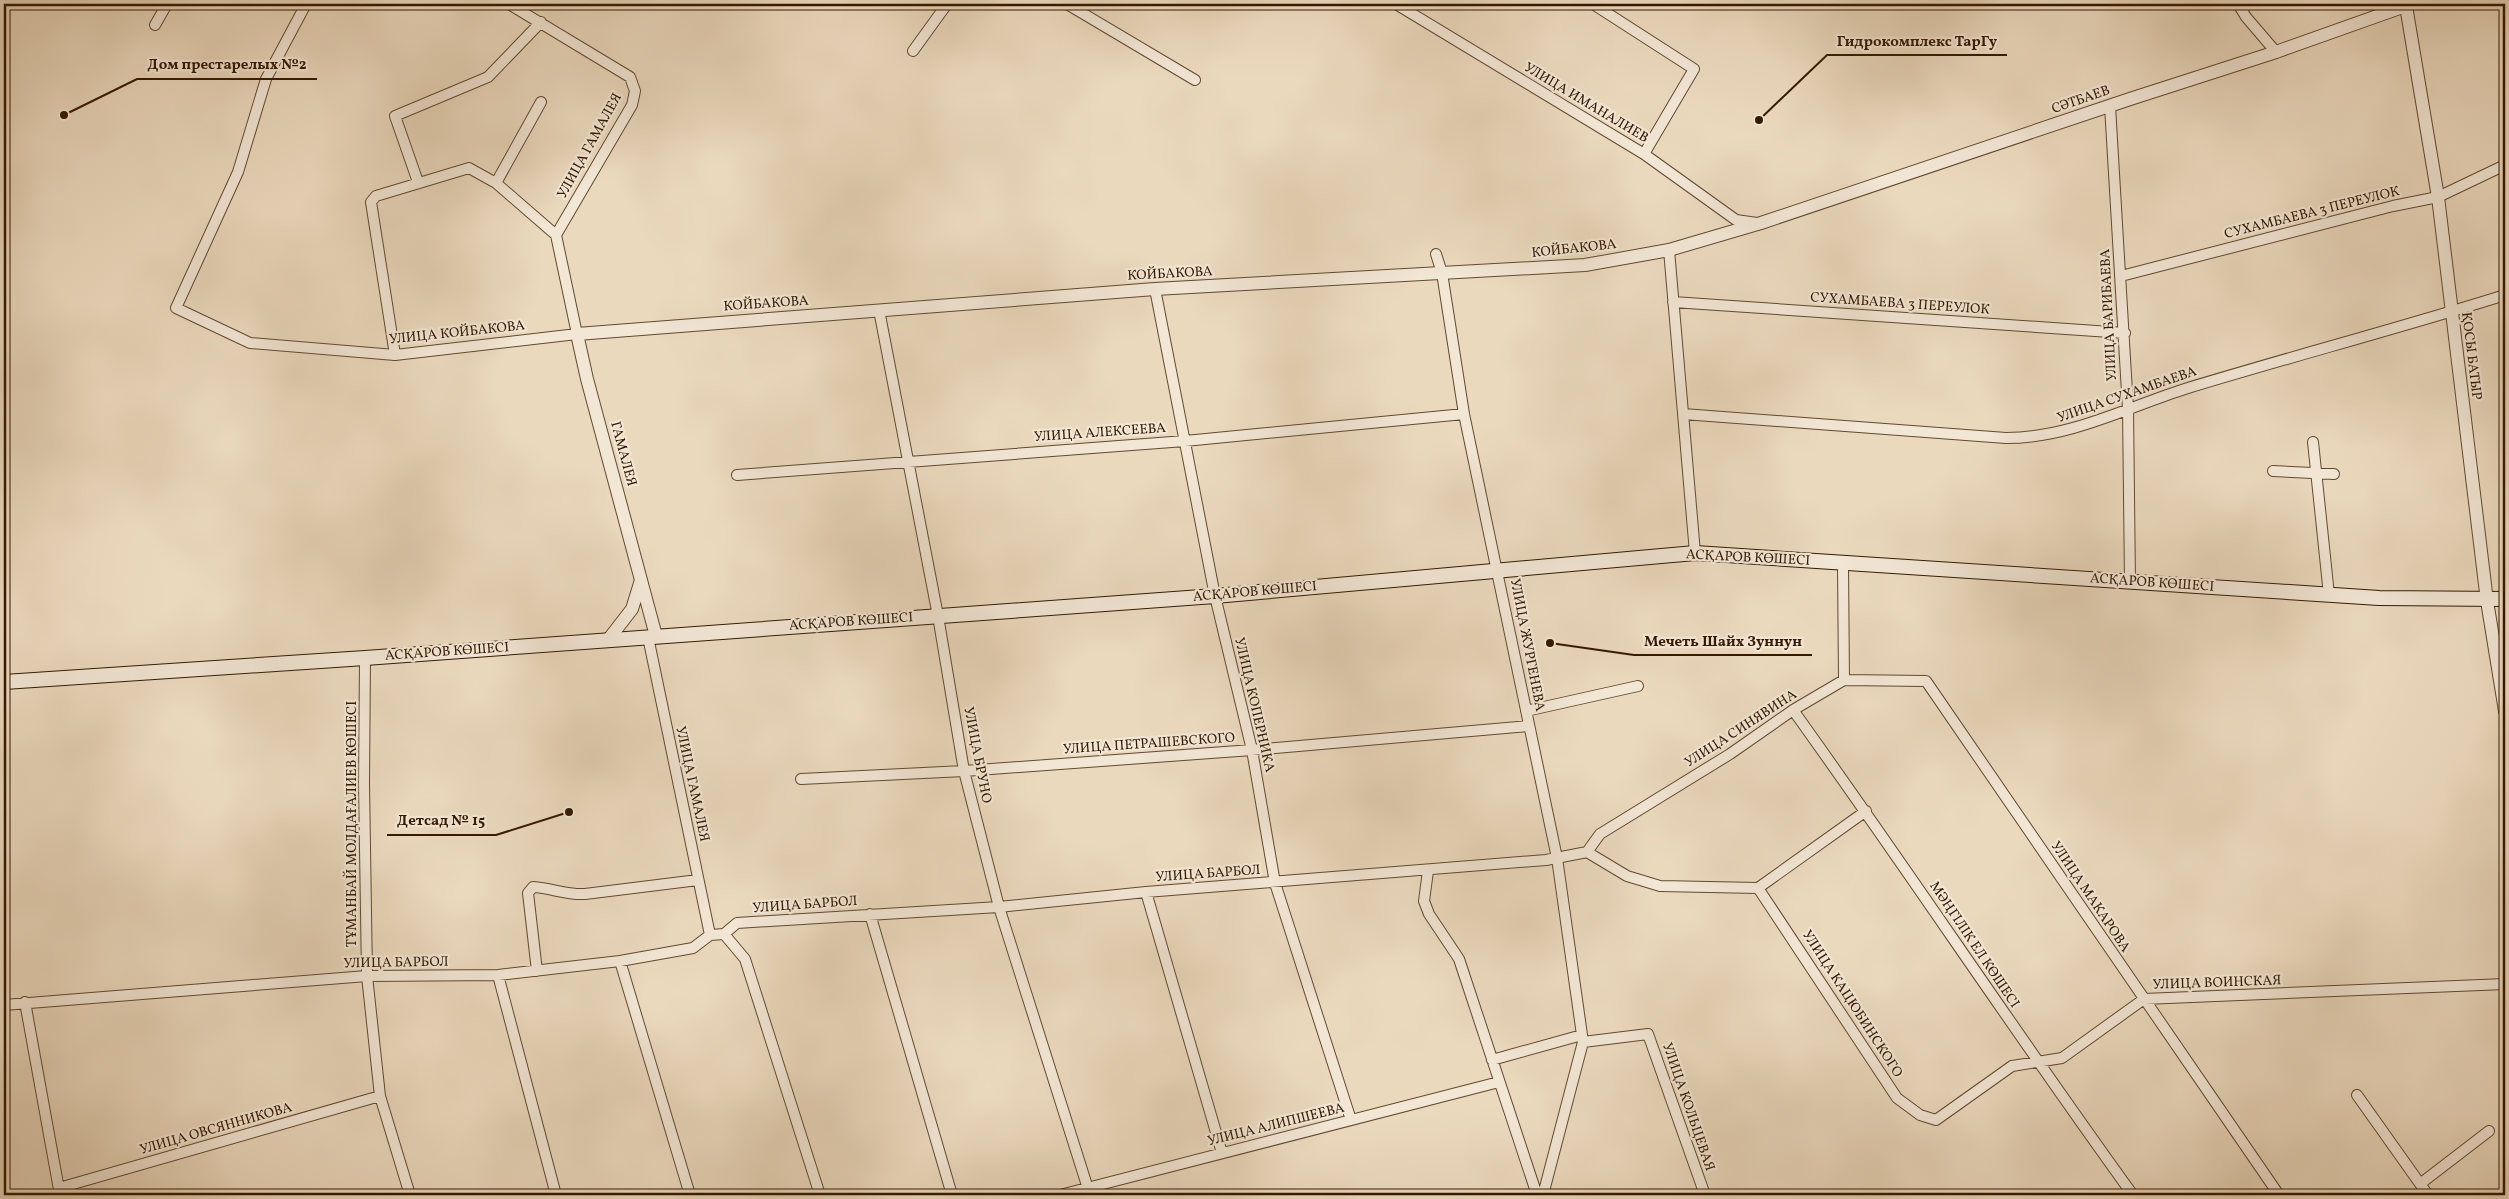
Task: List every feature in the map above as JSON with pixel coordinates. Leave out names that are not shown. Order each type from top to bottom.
[{"type":"main road","name":"АСҚАРОВ КӨШЕСІ","points":[[4,682],[365,658],[1215,596],[1695,553],[2329,595],[2487,601],[2505,600]]},
{"type":"street","points":[[155,25],[167,4]]},
{"type":"street","name":"УЛИЦА КОЙБАКОВА","points":[[306,4],[266,79],[238,172],[176,308],[250,343],[395,354],[577,334]]},
{"type":"street","name":"УЛИЦА ГАМАЛЕЯ","points":[[509,4],[630,77],[635,91],[632,105],[556,235]]},
{"type":"street","points":[[914,51],[947,4]]},
{"type":"street","points":[[1067,4],[1195,80]]},
{"type":"street","name":"УЛИЦА ИМАНАЛИЕВ","points":[[1396,4],[1644,154],[1736,220],[1761,223]]},
{"type":"street","points":[[1593,4],[1694,69],[1644,154]]},
{"type":"street","points":[[2238,4],[2246,17],[2276,52]]},
{"type":"street","name":"СӘТБАЕВ","points":[[1761,223],[2276,52],[2408,5]]},
{"type":"street","name":"ҚОСЫ БАТЫР","points":[[2408,5],[2438,197],[2450,312],[2487,601],[2505,711]]},
{"type":"street","points":[[418,182],[395,116],[488,77],[541,22]]},
{"type":"street","points":[[496,184],[541,102]]},
{"type":"street","name":"УЛИЦА БАРИБАЕВА","points":[[2110,106],[2125,333],[2130,582]]},
{"type":"street","name":"СУХАМБАЕВА 3 ПЕРЕУЛОК","points":[[2121,276],[2393,206],[2438,197],[2505,165]]},
{"type":"street","points":[[395,354],[371,202],[376,196],[465,168],[474,170],[496,184],[556,235],[577,334]]},
{"type":"street","name":"КОЙБАКОВА","points":[[577,334],[1155,289],[1585,265],[1669,250],[1761,223]]},
{"type":"street","points":[[1669,250],[1695,553]]},
{"type":"street","name":"УЛИЦА ЖУРГЕНЕВА","points":[[1436,254],[1442,273],[1464,414],[1557,858],[1583,1038]]},
{"type":"street","name":"УЛИЦА КОПЕРНИКА","points":[[1155,289],[1215,596],[1252,750],[1275,883],[1351,1120]]},
{"type":"street","name":"УЛИЦА СУХАМБАЕВА","points":[[1683,414],[2024,438],[2065,432],[2216,380],[2505,295]]},
{"type":"street","name":"СУХАМБАЕВА 3 ПЕРЕУЛОК","points":[[1673,302],[2125,333]]},
{"type":"street","name":"УЛИЦА БРУНО","points":[[879,310],[938,616],[964,771],[999,908],[1088,1191]]},
{"type":"street","name":"ГАМАЛЕЯ","points":[[577,334],[587,379],[641,580],[650,606],[652,637]]},
{"type":"street","name":"УЛИЦА АЛЕКСЕЕВА","points":[[737,475],[1185,441],[1464,414]]},
{"type":"street","points":[[2313,442],[2329,595]]},
{"type":"street","points":[[2273,471],[2334,474]]},
{"type":"street","points":[[1843,564],[1844,680]]},
{"type":"street","points":[[608,640],[632,609],[641,580]]},
{"type":"street","name":"УЛИЦА ГАМАЛЕЯ","points":[[652,637],[710,936]]},
{"type":"street","name":"ТҰМАНБАЙ МОЛДАҒАЛИЕВ КӨШЕСІ","points":[[365,658],[364,784],[367,976],[380,1096],[410,1195]]},
{"type":"street","name":"УЛИЦА СИНЯВИНА","points":[[1587,852],[1600,834],[1730,754],[1793,710],[1844,680]]},
{"type":"street","name":"УЛИЦА МАКАРОВА","points":[[1844,680],[1926,682],[2279,1195]]},
{"type":"street","points":[[1526,711],[1638,686]]},
{"type":"street","name":"МӘҢГІЛІК ЕЛ КӨШЕСІ","points":[[1793,710],[1866,811],[2036,1061],[2133,1195]]},
{"type":"street","name":"УЛИЦА ПЕТРАШЕВСКОГО","points":[[802,779],[964,771],[1252,750],[1529,726]]},
{"type":"street","points":[[1557,858],[1587,852],[1627,876],[1660,886],[1758,888],[1866,811]]},
{"type":"street","name":"УЛИЦА БАРБОЛ","points":[[4,1005],[367,976],[498,975],[620,961],[693,948],[710,936],[724,934],[737,923],[999,908],[1146,892],[1428,871],[1557,858]]},
{"type":"street","points":[[1428,871],[1425,886],[1426,907],[1459,959],[1536,1195]]},
{"type":"street","points":[[537,971],[528,893],[533,887],[546,888],[567,895],[698,880]]},
{"type":"street","name":"УЛИЦА КАЦЮБИНСКОГО","points":[[1758,888],[1897,1098],[1920,1115],[1936,1120]]},
{"type":"street","points":[[1146,892],[1222,1153]]},
{"type":"street","points":[[870,914],[952,1195]]},
{"type":"street","points":[[724,934],[745,959],[820,1195]]},
{"type":"street","points":[[620,961],[690,1195]]},
{"type":"street","points":[[498,975],[556,1195]]},
{"type":"street","name":"УЛИЦА ВОИНСКАЯ","points":[[1936,1120],[2012,1066],[2062,1058],[2144,999],[2505,984]]},
{"type":"street","points":[[25,1002],[60,1192]]},
{"type":"street","name":"УЛИЦА КОЛЬЦЕВАЯ","points":[[1583,1038],[1648,1034],[1705,1195]]},
{"type":"street","points":[[1492,1060],[1583,1038],[1543,1195]]},
{"type":"street","name":"УЛИЦА АЛИПШЕЕВА","points":[[1060,1195],[1088,1191],[1222,1153],[1499,1082]]},
{"type":"street","points":[[2357,1095],[2428,1195]]},
{"type":"street","name":"УЛИЦА ОВСЯННИКОВА","points":[[60,1192],[380,1096]]},
{"type":"street","points":[[2420,1184],[2490,1131]]},
{"type":"place","name":"Дом престарелых №2","points":[[64,115]]},
{"type":"place","name":"Гидрокомплекс ТарГу","points":[[1759,120]]},
{"type":"place","name":"Мечеть Шайх Зуннун","points":[[1550,643]]},
{"type":"place","name":"Детсад № 15","points":[[569,812]]}]
